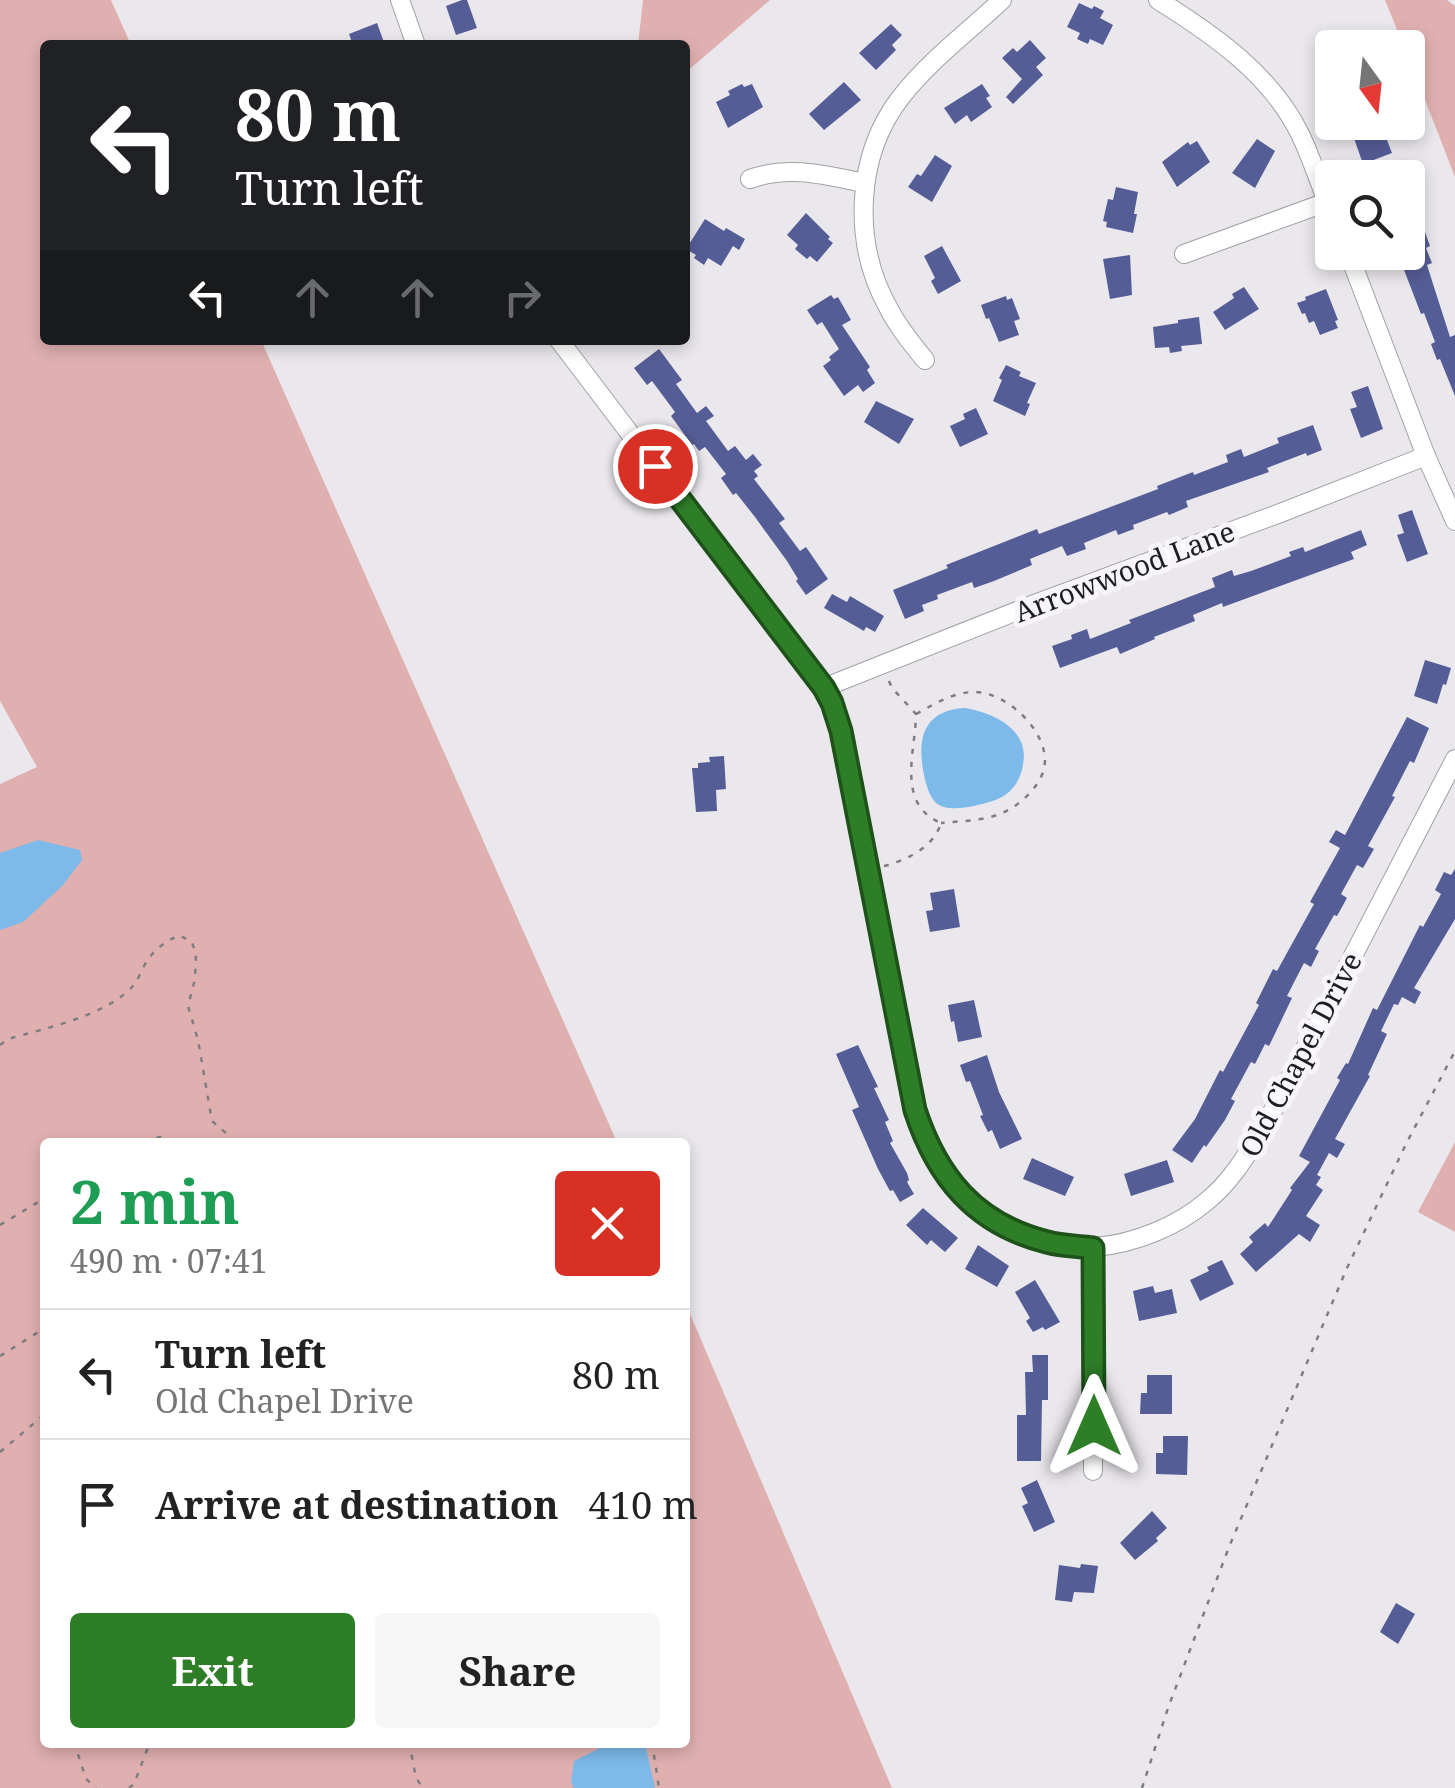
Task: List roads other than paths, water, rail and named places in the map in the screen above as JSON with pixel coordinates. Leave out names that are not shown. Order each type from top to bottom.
[{"type":"street","points":[[400,0],[414,40]]},
{"type":"street","points":[[924,360],[888,309],[878,286],[865,230],[864,183],[880,134],[898,100],[1002,0]]},
{"type":"street","points":[[1158,0],[1215,38],[1271,90],[1302,136],[1315,170]]},
{"type":"street","points":[[750,179],[792,170],[864,183]]},
{"type":"street","points":[[1184,254],[1315,214]]},
{"type":"street","points":[[1355,270],[1455,521]]},
{"type":"street","name":"Old Chapel Drive","points":[[563,345],[832,703],[841,731],[915,1110],[939,1167],[966,1199],[1006,1226],[1051,1243],[1093,1248],[1130,1240],[1173,1224],[1207,1202],[1235,1173],[1267,1122],[1455,759]]},
{"type":"street","name":"Arrowwood Lane","points":[[824,688],[1426,456]]},
{"type":"street","points":[[1093,1248],[1093,1471]]},
{"type":"water","points":[[964,708],[1007,724],[1021,741],[1023,764],[1017,783],[1005,795],[974,806],[950,808],[940,806],[931,797],[921,750],[931,721],[950,710]]},
{"type":"water","points":[[38,840],[80,850],[82,860],[63,885],[23,922],[0,930],[0,853]]},
{"type":"water","points":[[600,1748],[646,1748],[655,1788],[574,1788],[574,1761]]}]
